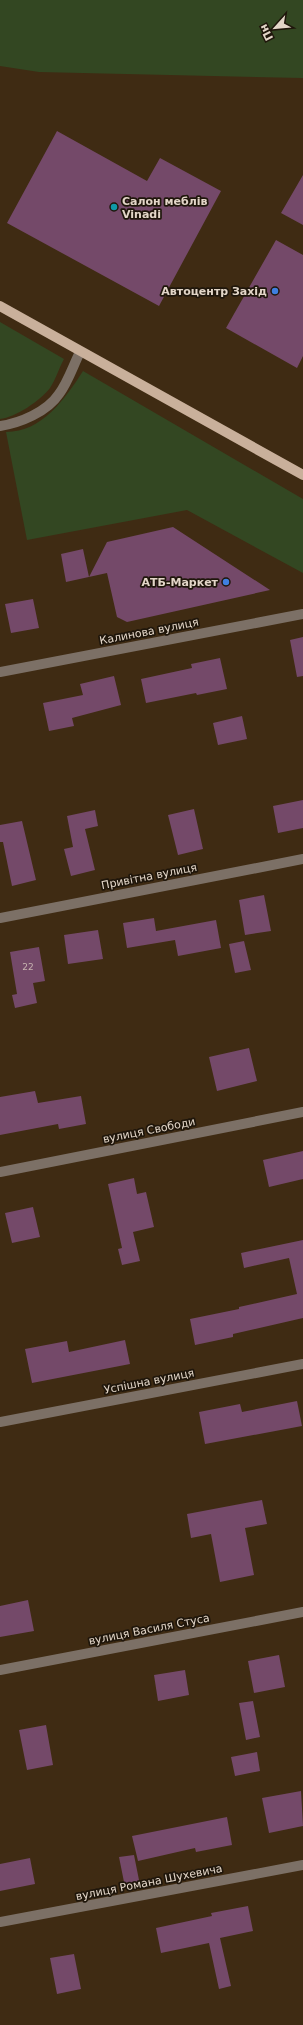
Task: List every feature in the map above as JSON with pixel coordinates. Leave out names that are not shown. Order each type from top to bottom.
[{"type":"main road","points":[[0,306],[80,352],[303,475]]},
{"type":"street","points":[[0,426],[14,424],[46,408],[59,394],[80,352]]},
{"type":"street","name":"Калинова вулиця","points":[[0,672],[303,614]]},
{"type":"street","name":"Привітна вулиця","points":[[0,918],[303,859]]},
{"type":"street","name":"вулиця Свободи","points":[[0,1172],[303,1112]]},
{"type":"street","name":"Успішна вулиця","points":[[0,1422],[303,1364]]},
{"type":"street","name":"вулиця Василя Стуса","points":[[0,1670],[303,1612]]},
{"type":"street","name":"вулиця Романа Шухевича","points":[[0,1922],[303,1865]]},
{"type":"green space","points":[[0,0],[303,0],[303,78],[39,72],[0,66]]},
{"type":"green space","points":[[0,322],[64,359],[52,385],[46,393],[20,412],[0,419]]},
{"type":"green space","points":[[83,371],[303,499],[303,573],[187,510],[27,540],[6,432],[19,431],[41,420],[60,403]]},
{"type":"building","name":"Салон меблів Vinadi","points":[[57,131],[147,181],[160,158],[221,191],[159,306],[7,223]]},
{"type":"building","points":[[303,175],[303,225],[281,213]]},
{"type":"building","name":"Автоцентр Захід","points":[[276,240],[303,255],[303,356],[297,368],[226,328]]},
{"type":"building","points":[[173,527],[270,590],[127,622],[117,617],[107,573],[89,577],[107,542]]},
{"type":"building","points":[[83,549],[89,577],[66,582],[61,554]]},
{"type":"building","points":[[33,599],[39,628],[11,633],[5,604]]},
{"type":"building","points":[[303,637],[303,676],[297,677],[290,640]]},
{"type":"building","points":[[220,658],[227,689],[197,695],[196,693],[146,703],[141,679],[192,668],[191,664]]},
{"type":"building","points":[[114,676],[121,705],[72,718],[74,726],[49,731],[43,703],[83,695],[80,684]]},
{"type":"building","points":[[242,716],[247,739],[218,745],[213,723]]},
{"type":"building","points":[[303,800],[303,828],[278,833],[273,806]]},
{"type":"building","points":[[194,809],[203,849],[178,855],[168,815]]},
{"type":"building","points":[[95,810],[98,826],[85,829],[95,870],[71,876],[64,849],[73,847],[67,816]]},
{"type":"building","points":[[22,821],[36,880],[12,886],[3,842],[0,842],[0,825]]},
{"type":"building","points":[[264,895],[271,931],[245,935],[239,900]]},
{"type":"building","points":[[154,918],[156,931],[216,920],[221,948],[178,956],[175,940],[127,948],[123,923]]},
{"type":"building","points":[[98,930],[103,959],[68,964],[64,935]]},
{"type":"building","points":[[244,941],[251,970],[235,973],[229,944]]},
{"type":"building","points":[[39,947],[45,981],[33,983],[37,1003],[15,1008],[12,995],[17,994],[10,952]]},
{"type":"building","points":[[249,1048],[257,1081],[217,1091],[209,1057]]},
{"type":"building","points":[[35,1091],[38,1103],[81,1096],[86,1124],[59,1129],[58,1124],[0,1135],[0,1097]]},
{"type":"building","points":[[303,1151],[303,1179],[269,1187],[263,1160]]},
{"type":"building","points":[[134,1178],[137,1194],[146,1192],[154,1227],[133,1232],[140,1261],[122,1265],[118,1249],[122,1248],[108,1184]]},
{"type":"building","points":[[33,1207],[40,1237],[12,1243],[5,1213]]},
{"type":"building","points":[[303,1240],[303,1318],[233,1334],[233,1337],[195,1345],[190,1319],[239,1309],[239,1307],[297,1294],[289,1258],[244,1268],[241,1253]]},
{"type":"building","points":[[125,1340],[130,1364],[32,1383],[25,1349],[67,1341],[69,1352]]},
{"type":"building","points":[[297,1401],[302,1426],[205,1444],[199,1412],[240,1404],[242,1412]]},
{"type":"building","points":[[262,1500],[267,1524],[245,1528],[254,1575],[220,1582],[211,1534],[191,1538],[187,1514]]},
{"type":"building","points":[[28,1600],[34,1631],[0,1637],[0,1606]]},
{"type":"building","points":[[279,1655],[285,1687],[254,1693],[248,1661]]},
{"type":"building","points":[[185,1670],[189,1695],[158,1701],[154,1675]]},
{"type":"building","points":[[253,1701],[260,1737],[246,1740],[239,1703]]},
{"type":"building","points":[[46,1725],[53,1765],[27,1770],[19,1730]]},
{"type":"building","points":[[257,1752],[260,1771],[235,1776],[231,1757]]},
{"type":"building","points":[[301,1791],[303,1826],[269,1833],[262,1798]]},
{"type":"building","points":[[227,1817],[232,1845],[196,1852],[195,1848],[138,1861],[132,1836]]},
{"type":"building","points":[[134,1855],[140,1885],[125,1887],[119,1857]]},
{"type":"building","points":[[30,1858],[35,1884],[0,1891],[0,1864]]},
{"type":"building","points":[[248,1906],[253,1931],[220,1938],[231,1986],[219,1989],[209,1943],[161,1953],[156,1928],[212,1916],[211,1913]]},
{"type":"building","points":[[74,1954],[81,1989],[57,1994],[50,1958]]},
{"type":"place","name":"Салон меблів Vinadi","points":[[114,207]]},
{"type":"place","name":"Автоцентр Захід","points":[[275,291]]},
{"type":"place","name":"АТБ-Маркет","points":[[226,582]]}]
